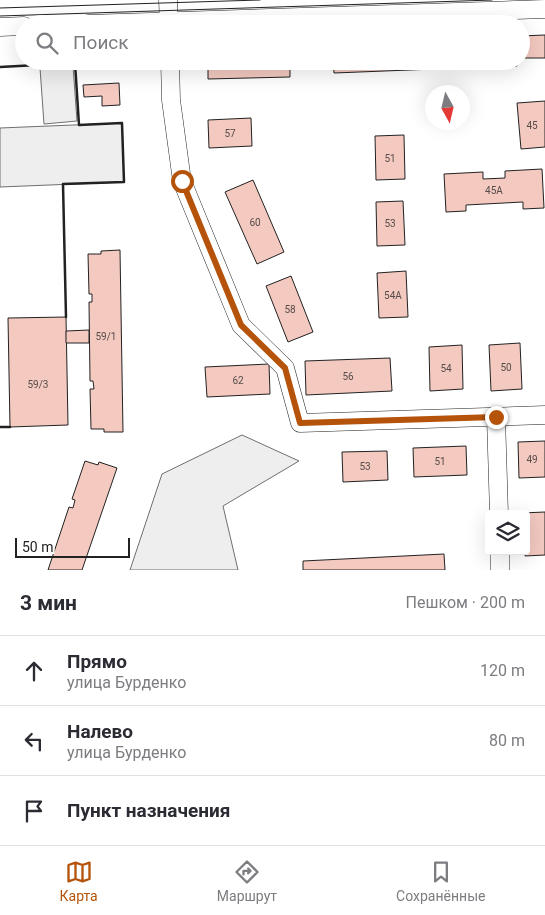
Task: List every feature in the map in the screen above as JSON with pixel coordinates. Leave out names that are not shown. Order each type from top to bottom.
[{"type":"street","points":[[168,0],[168,15]]},
{"type":"street","points":[[371,15],[545,9]]},
{"type":"street","points":[[0,27],[15,26]]},
{"type":"street","points":[[170,70],[171,100],[182,181],[241,325],[285,368],[300,423],[545,415]]},
{"type":"street","points":[[496,417],[499,510]]},
{"type":"street","points":[[500,555],[500,570]]},
{"type":"shaded area","points":[[40,70],[73,70],[77,121],[44,124]]},
{"type":"shaded area","points":[[122,123],[124,182],[0,187],[0,128]]},
{"type":"shaded area","points":[[242,435],[299,461],[223,506],[238,570],[130,570],[162,474]]},
{"type":"building","points":[[545,35],[545,58],[530,58],[530,36]]},
{"type":"building","points":[[208,70],[290,70],[290,77],[208,79]]},
{"type":"building","points":[[334,70],[410,70],[334,73]]},
{"type":"building","points":[[119,83],[120,105],[102,106],[102,96],[84,97],[83,85]]},
{"type":"building","points":[[545,101],[545,147],[521,149],[517,103]]},
{"type":"building","points":[[251,118],[252,146],[209,148],[208,120]]},
{"type":"building","points":[[404,135],[405,179],[376,180],[375,136]]},
{"type":"building","points":[[542,169],[544,208],[523,209],[523,202],[466,205],[466,211],[446,212],[444,174],[483,172],[483,179],[505,178],[505,171]]},
{"type":"building","points":[[253,180],[284,252],[257,264],[225,192]]},
{"type":"building","points":[[403,201],[405,245],[377,246],[376,202]]},
{"type":"building","points":[[120,250],[123,432],[104,432],[104,429],[91,429],[90,389],[94,389],[93,381],[90,381],[89,302],[92,302],[92,294],[89,294],[88,254],[101,254],[101,251]]},
{"type":"building","points":[[406,271],[408,317],[379,318],[377,273]]},
{"type":"building","points":[[291,276],[313,332],[288,342],[266,286]]},
{"type":"building","points":[[66,317],[68,425],[10,427],[8,318]]},
{"type":"building","points":[[89,330],[89,343],[66,343],[66,331]]},
{"type":"building","points":[[520,343],[522,389],[491,391],[489,345]]},
{"type":"building","points":[[462,345],[463,389],[430,391],[429,347]]},
{"type":"building","points":[[390,358],[392,391],[306,395],[305,361]]},
{"type":"building","points":[[269,364],[270,394],[207,397],[205,367]]},
{"type":"building","points":[[545,441],[545,477],[519,478],[518,442]]},
{"type":"building","points":[[466,446],[467,475],[414,477],[413,448]]},
{"type":"building","points":[[387,451],[388,480],[343,482],[342,452]]},
{"type":"building","points":[[85,461],[98,465],[99,462],[117,468],[82,570],[48,570],[69,507],[73,508],[75,500],[72,499]]},
{"type":"building","points":[[545,512],[545,555],[525,556],[530,555],[530,513]]},
{"type":"building","points":[[444,554],[445,570],[303,570],[303,561]]},
{"type":"tram line","points":[[0,8],[260,0]]},
{"type":"tram line","points":[[31,15],[492,0]]},
{"type":"tram line","points":[[0,16],[15,16]]},
{"type":"wall","points":[[0,67],[15,66]]},
{"type":"wall","points":[[66,317],[63,184],[124,182],[122,123],[79,125],[75,70]]},
{"type":"wall","points":[[0,427],[10,427]]},
{"type":"route","points":[[182,181],[241,325],[285,368],[300,423],[496,417]]}]
